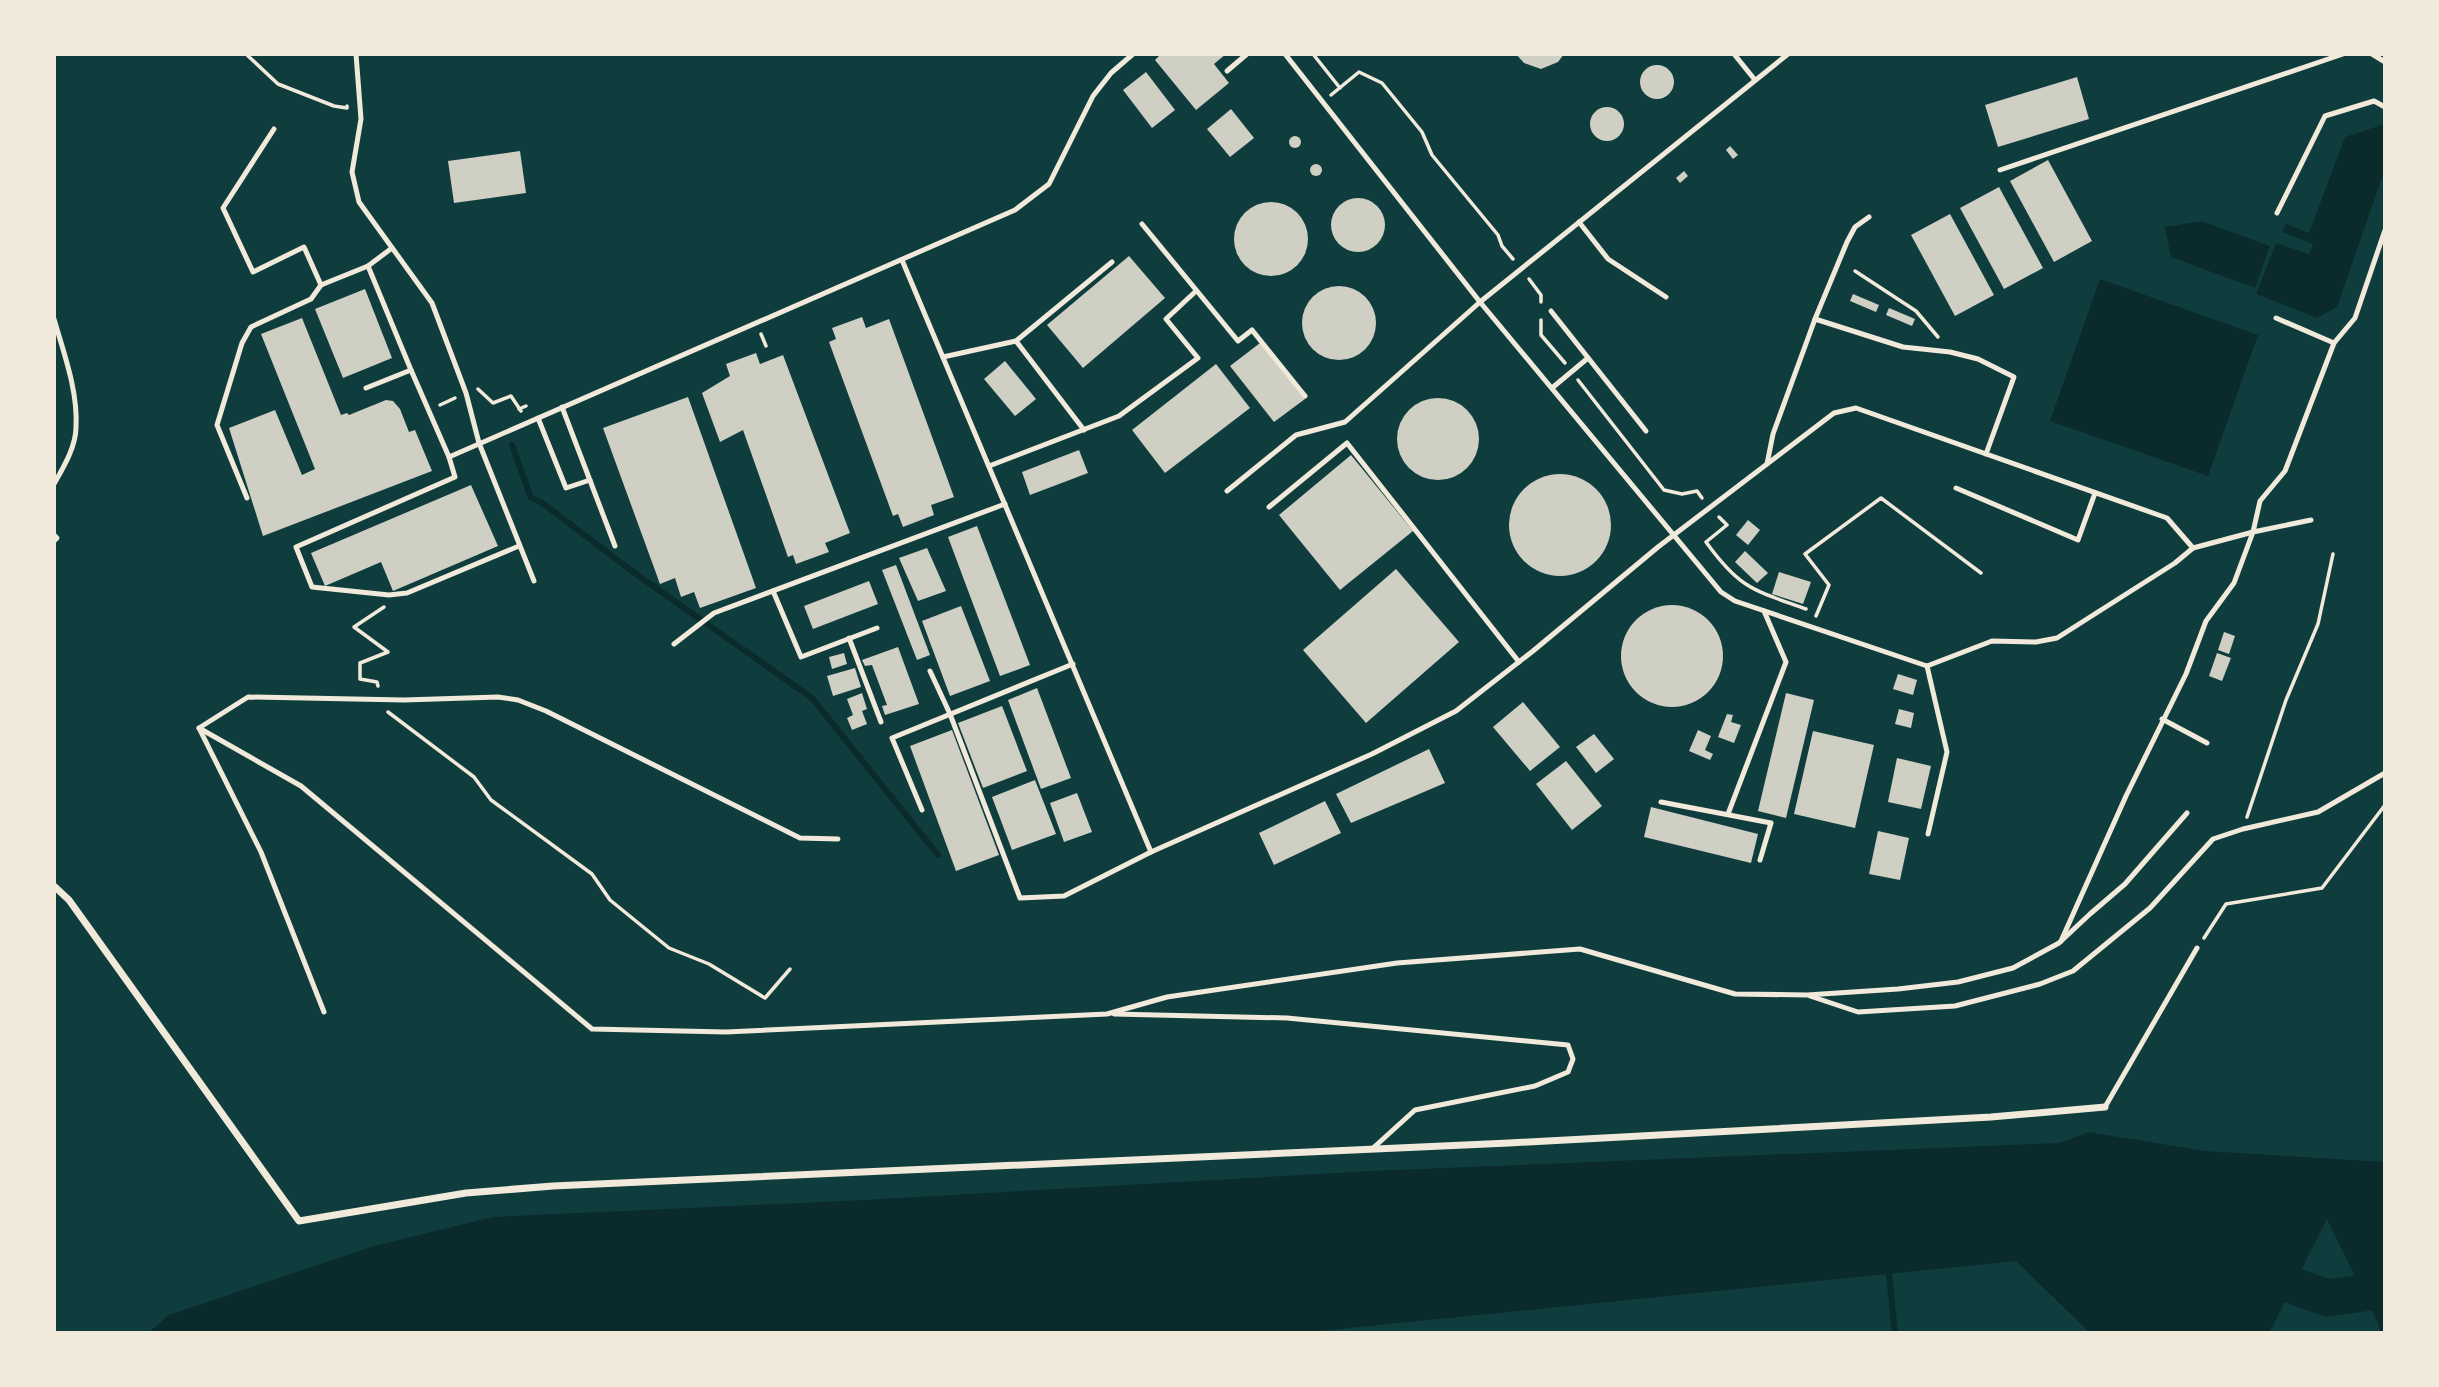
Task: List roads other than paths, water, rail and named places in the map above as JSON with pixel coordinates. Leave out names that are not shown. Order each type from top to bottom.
[{"type":"street","points":[[54,886],[69,900],[299,1222],[466,1193],[553,1186],[1372,1149],[1990,1117],[2105,1107]]},
{"type":"lane","points":[[356,54],[361,120],[352,172],[359,202],[432,303],[466,393],[479,443],[534,581]]},
{"type":"lane","points":[[449,457],[1014,210],[1049,184],[1093,96],[1111,73],[1133,54]]},
{"type":"lane","points":[[1227,71],[1247,54]]},
{"type":"lane","points":[[1285,54],[1480,302],[1721,592],[1735,601],[1927,666],[1992,641],[2036,642],[2057,638],[2175,563],[2193,548],[2311,520]]},
{"type":"lane","points":[[1734,54],[1755,80]]},
{"type":"lane","points":[[1227,491],[1296,435],[1345,422],[1480,302],[1788,54]]},
{"type":"lane","points":[[2000,170],[2343,54]]},
{"type":"lane","points":[[2372,54],[2385,62]]},
{"type":"lane","points":[[2277,214],[2325,116],[2374,101],[2385,107]]},
{"type":"lane","points":[[274,129],[223,208],[253,272],[304,247],[321,285]]},
{"type":"lane","points":[[1767,464],[1773,433],[1815,319],[1847,242],[1855,228],[1869,217]]},
{"type":"lane","points":[[1579,222],[1608,258],[1666,298]]},
{"type":"lane","points":[[1142,224],[1238,341],[1252,330],[1305,396]]},
{"type":"lane","points":[[2059,943],[2162,719],[2186,674],[2206,621],[2234,583],[2253,532],[2260,501],[2286,471],[2334,343],[2355,318],[2385,230]]},
{"type":"lane","points":[[247,498],[216,425],[242,343],[251,327],[311,299],[321,285],[368,266],[392,248]]},
{"type":"lane","points":[[902,260],[1151,852]]},
{"type":"lane","points":[[943,357],[1016,341],[1112,262]]},
{"type":"lane","points":[[368,266],[455,477],[296,547],[312,587],[389,595],[407,593],[519,546]]},
{"type":"lane","points":[[989,466],[1119,416],[1198,358],[1166,319],[1196,291]]},
{"type":"lane","points":[[1551,310],[1646,431]]},
{"type":"lane","points":[[2276,317],[2334,343]]},
{"type":"lane","points":[[54,319],[74,394],[76,430],[65,464],[54,484]]},
{"type":"lane","points":[[1815,319],[1903,347],[1950,352],[1978,359],[2014,377],[1986,454]]},
{"type":"lane","points":[[1016,341],[1084,430]]},
{"type":"lane","points":[[1552,388],[1588,358]]},
{"type":"lane","points":[[366,388],[411,370]]},
{"type":"lane","points":[[562,407],[615,546]]},
{"type":"lane","points":[[930,671],[950,715],[1020,898],[1064,896],[1151,852],[1372,754],[1457,711],[1675,535],[1834,413],[1856,408],[2167,518],[2193,548]]},
{"type":"lane","points":[[538,418],[566,488],[590,480]]},
{"type":"lane","points":[[1269,507],[1347,443],[1519,662]]},
{"type":"lane","points":[[1956,488],[2078,540],[2095,493]]},
{"type":"lane","points":[[674,644],[714,613],[1005,504]]},
{"type":"lane","points":[[54,534],[57,538],[54,541]]},
{"type":"lane","points":[[773,591],[801,657],[877,628]]},
{"type":"lane","points":[[1728,814],[1786,662],[1764,611]]},
{"type":"lane","points":[[849,638],[881,722]]},
{"type":"lane","points":[[922,810],[892,738],[1073,664]]},
{"type":"lane","points":[[1927,666],[1947,752],[1928,834]]},
{"type":"lane","points":[[199,728],[248,697],[498,697],[518,700],[546,711],[800,838],[838,839]]},
{"type":"lane","points":[[2162,719],[2207,743]]},
{"type":"lane","points":[[199,728],[261,852],[324,1012]]},
{"type":"lane","points":[[199,728],[301,786],[592,1029],[726,1032],[1107,1014],[1287,1018],[1568,1045],[1573,1059],[1568,1072],[1535,1086],[1415,1110],[1372,1149]]},
{"type":"lane","points":[[1807,995],[1858,1012],[1955,1006],[2040,984],[2073,971],[2150,908],[2213,839],[2243,829],[2318,812],[2385,773]]},
{"type":"lane","points":[[1661,802],[1771,823],[1760,860]]},
{"type":"lane","points":[[1107,1014],[1167,997],[1397,963],[1580,949],[1735,994],[1807,995],[1958,982],[2013,968],[2059,943],[2125,884],[2187,813]]},
{"type":"lane","points":[[2105,1107],[2197,948]]},
{"type":"water","points":[[2385,124],[2385,169],[2337,307],[2317,318],[2256,294],[2276,243],[2309,254],[2313,244],[2282,232],[2286,224],[2309,233],[2345,137]]},
{"type":"water","points":[[2201,221],[2270,246],[2255,288],[2171,257],[2165,227]]},
{"type":"water","points":[[2100,279],[2258,335],[2208,476],[2050,421]]},
{"type":"water","points":[[2089,1132],[2204,1151],[2385,1162],[2385,1333],[2381,1333],[2327,1219],[2269,1333],[2090,1333],[2016,1261],[1299,1333],[148,1333],[169,1315],[374,1246],[493,1217],[864,1200],[1371,1171],[2059,1143]]},
{"type":"waterway","points":[[512,445],[531,498],[541,502],[636,574],[812,698],[938,855]]},
{"type":"waterway","points":[[2251,1264],[2266,1276],[2328,1298],[2385,1290]]},
{"type":"waterway","points":[[1888,1265],[1895,1333]]}]
